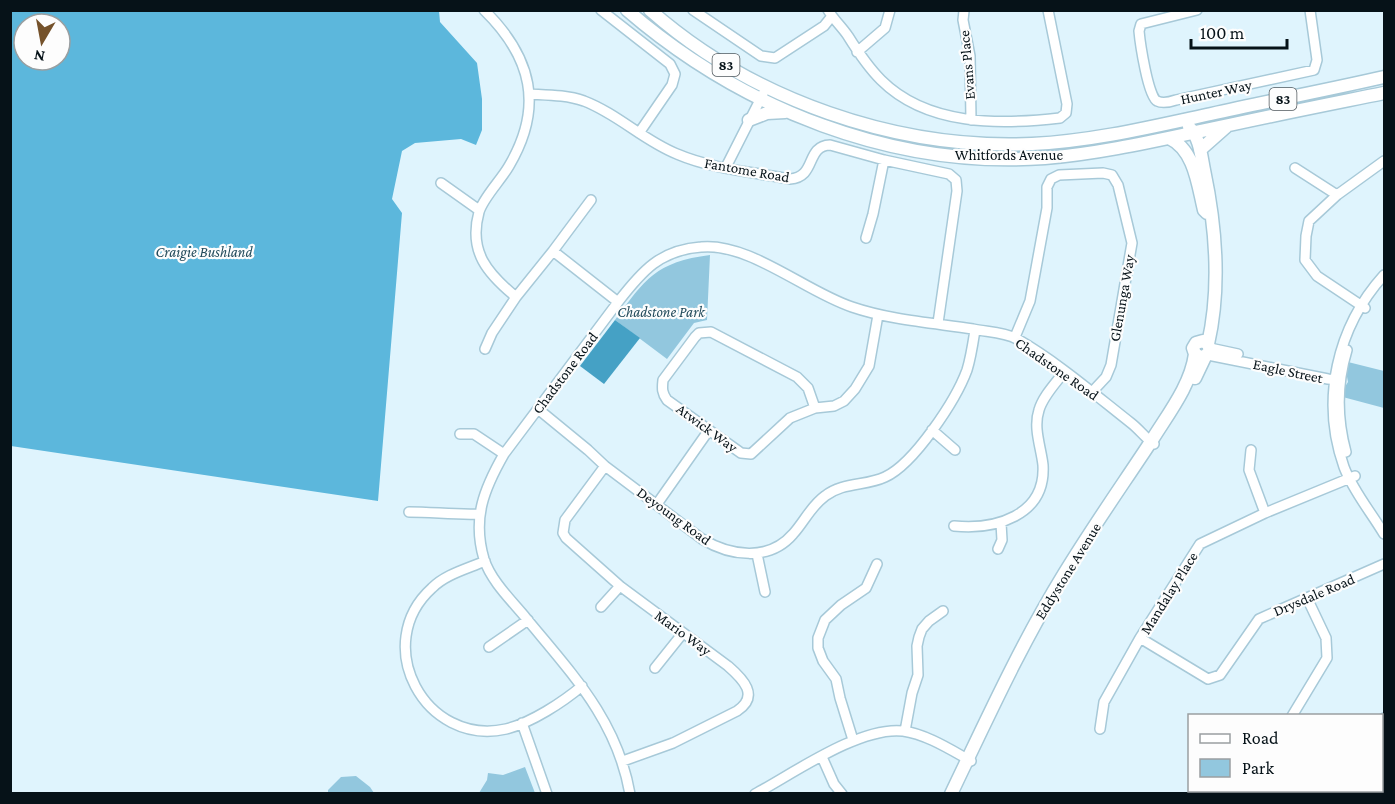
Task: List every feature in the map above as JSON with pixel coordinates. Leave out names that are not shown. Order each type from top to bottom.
[{"type":"main road","name":"Whitfords Avenue","points":[[627,10],[689,59],[759,100],[786,112],[864,139],[953,156],[1044,158],[1094,152],[1384,93]]},
{"type":"main road","name":"Whitfords Avenue","points":[[650,10],[709,54],[766,86],[812,106],[872,126],[909,134],[970,142],[1020,144],[1103,137],[1384,77]]},
{"type":"main road","points":[[749,120],[767,113],[786,112]]},
{"type":"main road","points":[[1181,121],[1193,132],[1202,118],[1210,114]]},
{"type":"main road","points":[[1200,150],[1229,124]]},
{"type":"main road","name":"Eddystone Avenue","points":[[951,794],[1044,619],[1155,440],[1181,405],[1204,350],[1214,296],[1215,245],[1212,209],[1200,150],[1193,132]]},
{"type":"main road","name":"Eddystone Avenue","points":[[1193,132],[1192,143],[1207,213],[1210,272],[1204,320],[1204,350]]},
{"type":"main road","points":[[1169,138],[1178,142],[1188,157],[1204,210],[1207,213]]},
{"type":"main road","name":"Eddystone Avenue","points":[[957,794],[970,761]]},
{"type":"street","points":[[484,10],[503,30],[516,50],[530,94],[526,122],[518,151],[479,210],[476,241],[480,256],[496,281],[516,297]]},
{"type":"street","points":[[602,10],[670,64],[675,74],[672,84],[639,133]]},
{"type":"street","points":[[856,52],[885,28],[890,10]]},
{"type":"street","points":[[697,12],[761,56],[775,58],[824,26],[830,13],[847,35],[856,52],[883,82],[908,100],[942,114],[971,120],[1028,121],[1060,118],[1066,113],[1067,104],[1048,10]]},
{"type":"street","name":"Hunter Way","points":[[1197,10],[1141,24],[1139,31],[1149,86],[1152,97],[1157,101],[1165,103],[1314,70],[1317,60],[1310,10]]},
{"type":"street","name":"Evans Place","points":[[964,11],[963,20],[970,63],[971,120]]},
{"type":"street","points":[[726,167],[766,86]]},
{"type":"street","name":"Fantome Road","points":[[530,94],[555,95],[585,102],[599,108],[658,145],[689,159],[726,167],[798,179],[806,172],[816,150],[824,145],[830,145],[949,174],[957,184],[938,323]]},
{"type":"street","points":[[866,238],[884,160]]},
{"type":"street","points":[[1362,307],[1317,276],[1305,260],[1309,221],[1337,195],[1384,161]]},
{"type":"street","points":[[1295,168],[1337,195]]},
{"type":"street","name":"Glenunga Way","points":[[1015,337],[1030,301],[1047,208],[1047,187],[1051,179],[1059,175],[1103,173],[1112,175],[1118,185],[1132,243],[1112,365],[1106,377],[1092,392]]},
{"type":"street","points":[[441,183],[479,210]]},
{"type":"street","points":[[485,349],[492,333],[516,297],[591,200]]},
{"type":"street","name":"Chadstone Road","points":[[630,794],[623,761],[604,719],[582,686],[500,586],[485,561],[480,539],[479,514],[488,482],[504,454],[637,277],[649,265],[663,256],[701,246],[714,247],[739,252],[830,299],[878,315],[1015,337],[1155,440]]},
{"type":"street","points":[[553,251],[618,302]]},
{"type":"street","points":[[1384,275],[1362,307],[1337,378],[1340,421],[1352,477],[1384,529]]},
{"type":"street","points":[[1362,307],[1384,284]]},
{"type":"street","name":"Atwick Way","points":[[815,408],[808,388],[797,377],[717,334],[705,331],[695,337],[663,380],[663,394],[667,400],[741,453],[751,454],[790,418],[815,408],[834,406],[844,401],[865,376],[869,366],[878,315]]},
{"type":"street","points":[[765,592],[757,554],[777,547],[791,537],[825,495],[838,488],[885,477],[897,469],[932,430],[966,371],[975,330]]},
{"type":"street","name":"Eagle Street","points":[[1204,350],[1337,378]]},
{"type":"street","points":[[954,526],[969,527],[1001,523],[1021,513],[1029,506],[1041,485],[1043,474],[1037,427],[1039,410],[1064,372]]},
{"type":"street","name":"Deyoung Road","points":[[538,409],[605,466],[702,539],[719,549],[757,554]]},
{"type":"street","points":[[657,504],[709,430]]},
{"type":"street","points":[[932,430],[955,450]]},
{"type":"street","points":[[460,434],[474,434],[504,454]]},
{"type":"street","points":[[1251,450],[1249,470],[1265,513]]},
{"type":"street","name":"Mario Way","points":[[605,466],[565,520],[563,533],[566,538],[620,586],[729,666],[746,685],[748,692],[748,699],[744,707],[708,727],[673,743],[623,761]]},
{"type":"street","name":"Mandalay Place","points":[[1100,729],[1104,702],[1140,638],[1200,544],[1265,513],[1352,477]]},
{"type":"street","points":[[409,512],[450,515],[479,514]]},
{"type":"street","points":[[998,549],[1002,540],[1001,523]]},
{"type":"street","points":[[485,561],[450,575],[432,588],[420,602],[412,617],[406,636],[406,660],[410,678],[421,698],[434,711],[453,723],[472,729],[506,729],[567,699],[582,686]]},
{"type":"street","points":[[853,740],[840,698],[837,679],[823,661],[818,648],[818,638],[825,620],[866,588],[877,564]]},
{"type":"street","name":"Drysdale Road","points":[[1140,638],[1208,679],[1220,675],[1259,619],[1384,564]]},
{"type":"street","points":[[601,607],[620,586]]},
{"type":"street","points":[[1293,714],[1327,658],[1326,638],[1307,598]]},
{"type":"street","points":[[905,731],[918,675],[918,638],[929,621],[944,611]]},
{"type":"street","points":[[489,647],[528,620]]},
{"type":"street","points":[[655,668],[683,633]]},
{"type":"street","points":[[522,723],[547,794]]},
{"type":"street","points":[[756,793],[853,740],[889,731],[905,731],[929,740],[970,761]]},
{"type":"street","points":[[822,757],[834,784],[842,794]]},
{"type":"green space","name":"Craigie Bushland","points":[[10,11],[439,11],[440,22],[477,63],[482,99],[482,130],[476,145],[461,139],[415,143],[402,151],[392,199],[402,213],[378,501],[11,446]]},
{"type":"green space","name":"Chadstone Park","points":[[710,255],[707,320],[694,323],[667,359],[615,320],[644,283],[664,268],[677,262]]},
{"type":"green space","points":[[1344,361],[1384,371],[1384,408],[1339,396],[1348,382]]},
{"type":"green space","points":[[525,767],[535,793],[479,793],[487,780],[488,773],[503,775]]},
{"type":"green space","points":[[356,776],[374,793],[328,793],[328,790],[341,777]]},
{"type":"shaded area","points":[[615,320],[640,338],[604,384],[580,366]]}]
